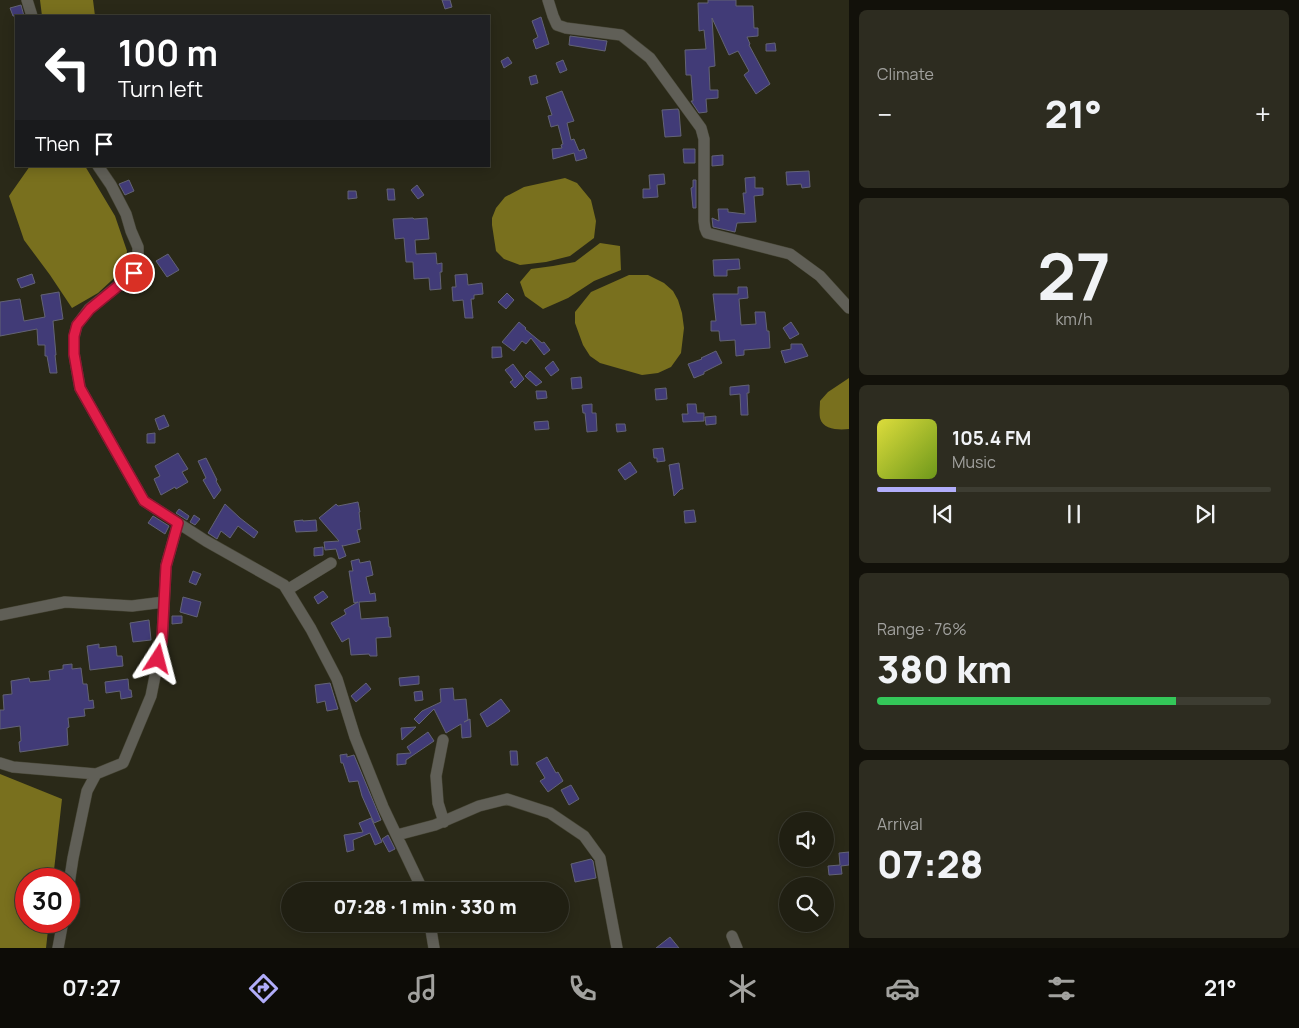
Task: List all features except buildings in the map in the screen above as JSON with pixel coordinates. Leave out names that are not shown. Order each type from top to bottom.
[{"type":"street","points":[[27,0],[32,15]]},
{"type":"street","points":[[548,0],[557,25],[566,28],[621,35],[650,58],[684,103],[701,128],[704,139],[704,221],[707,233],[790,254],[820,276],[849,308]]},
{"type":"street","points":[[99,167],[111,185],[126,214],[138,247],[138,265],[134,273],[90,309],[77,325],[74,336],[74,354],[80,388],[144,501],[206,541],[284,585],[311,629],[337,679],[355,737],[383,807],[418,882]]},
{"type":"street","points":[[0,762],[13,767],[96,774],[124,763],[151,696],[162,641],[166,566],[178,523]]},
{"type":"street","points":[[287,590],[331,563]]},
{"type":"street","points":[[0,615],[65,602],[132,606],[164,602]]},
{"type":"street","points":[[442,740],[436,776],[438,803],[444,822]]},
{"type":"street","points":[[72,868],[87,791],[96,774]]},
{"type":"street","points":[[396,835],[435,825],[479,806],[507,799],[550,813],[584,836],[600,858],[617,948]]},
{"type":"street","points":[[431,932],[434,948]]},
{"type":"street","points":[[58,948],[61,933]]},
{"type":"street","points":[[732,936],[737,948]]},
{"type":"shaded area","points":[[40,0],[93,0],[95,15],[42,15]]},
{"type":"shaded area","points":[[29,167],[86,167],[115,216],[127,251],[124,269],[98,293],[72,308],[24,240],[9,196]]},
{"type":"shaded area","points":[[565,178],[577,183],[591,200],[596,221],[594,238],[570,256],[546,262],[520,265],[504,259],[496,251],[492,218],[496,208],[505,197],[524,187]]},
{"type":"shaded area","points":[[600,243],[620,246],[621,270],[594,281],[568,298],[543,309],[525,296],[520,282],[531,269],[575,262]]},
{"type":"shaded area","points":[[629,275],[648,275],[664,283],[673,291],[682,313],[684,328],[681,353],[671,367],[658,373],[642,375],[600,363],[590,356],[583,345],[575,323],[575,312],[591,292]]},
{"type":"shaded area","points":[[849,378],[849,429],[828,427],[824,425],[820,418],[820,401],[828,392]]},
{"type":"shaded area","points":[[0,774],[62,799],[54,868],[15,868],[15,933],[48,933],[46,948],[0,948]]},
{"type":"route","points":[[134,273],[90,309],[77,325],[74,336],[74,354],[80,388],[144,501],[178,523],[166,566],[162,641],[158,659]]}]
